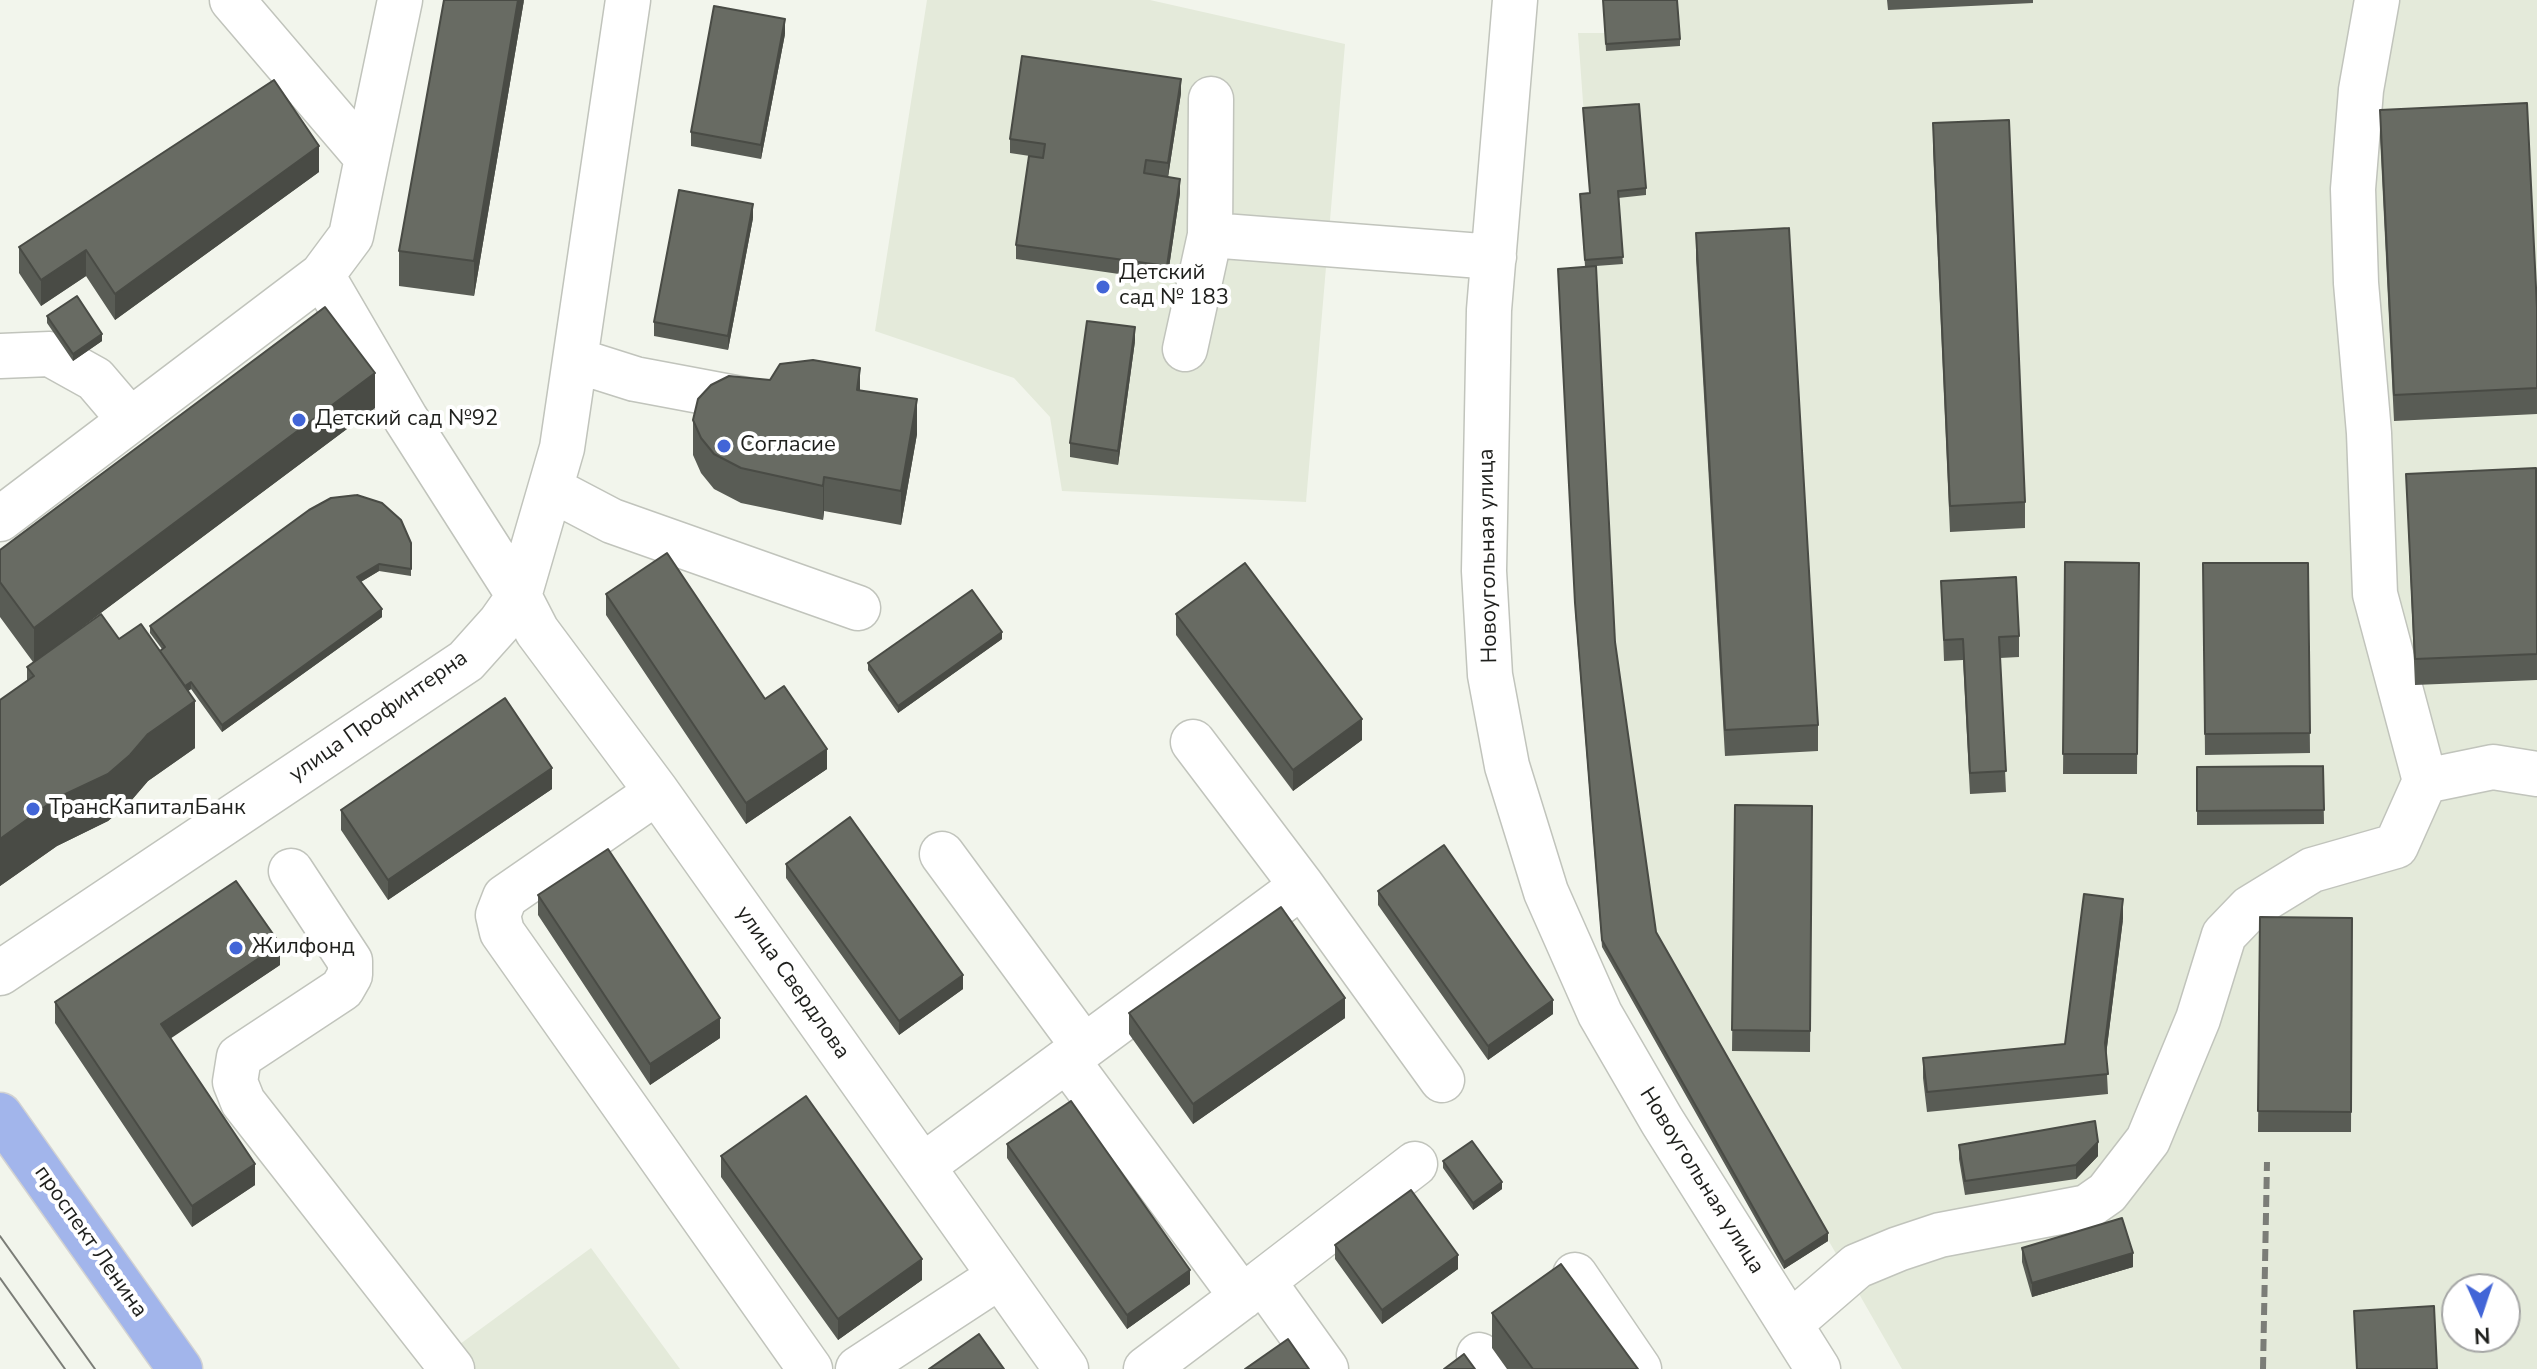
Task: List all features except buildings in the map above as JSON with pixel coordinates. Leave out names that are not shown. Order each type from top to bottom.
[{"type":"main road","name":"проспект Ленина","points":[[0,1115],[180,1369]]},
{"type":"street","points":[[232,0],[367,158]]},
{"type":"street","points":[[0,519],[322,275],[351,236],[400,0]]},
{"type":"street","name":"улица Профинтерна","points":[[0,973],[466,661],[519,596],[562,448],[628,0]]},
{"type":"street","name":"Новоугольная улица","points":[[1515,0],[1489,310],[1484,571],[1490,675],[1507,766],[1546,892],[1600,1014],[1662,1121],[1818,1369]]},
{"type":"street","points":[[1791,1323],[1857,1266],[1898,1249],[1940,1235],[2087,1207],[2107,1193],[2148,1140],[2198,1019],[2224,935],[2250,908],[2312,870],[2396,846],[2425,781],[2375,594],[2369,433],[2356,283],[2353,189],[2361,90],[2377,0]]},
{"type":"street","points":[[1185,349],[1210,235],[1211,99]]},
{"type":"street","points":[[1210,235],[1494,257]]},
{"type":"street","name":"улица Свердлова","points":[[322,275],[406,419],[519,596],[537,631],[657,792],[1066,1369]]},
{"type":"street","points":[[0,356],[50,354],[95,379],[130,420]]},
{"type":"street","points":[[575,360],[635,379],[747,400]]},
{"type":"street","points":[[551,489],[612,521],[858,608]]},
{"type":"street","points":[[1193,742],[1442,1080]]},
{"type":"street","points":[[2425,781],[2493,767],[2537,774]]},
{"type":"street","points":[[657,792],[505,897],[498,915],[502,932],[810,1369]]},
{"type":"street","points":[[942,854],[1075,1054],[1252,1289],[1326,1369]]},
{"type":"street","points":[[291,871],[350,961],[350,975],[342,989],[239,1057],[235,1082],[243,1102],[452,1369]]},
{"type":"street","points":[[923,1166],[1302,886]]},
{"type":"street","points":[[1146,1369],[1415,1164]]},
{"type":"street","points":[[1575,1275],[1639,1369]]},
{"type":"street","points":[[858,1369],[1000,1276]]},
{"type":"shaded area","name":"Детский сад № 183","points":[[927,0],[1150,0],[1345,44],[1306,502],[1062,491],[1050,417],[1014,378],[875,331]]},
{"type":"shaded area","points":[[1603,0],[2537,0],[2537,1369],[1902,1369],[1656,939],[1615,649],[1580,201],[1590,199],[1578,33],[1605,33]]},
{"type":"shaded area","points":[[591,1248],[680,1369],[472,1369],[456,1347]]},
{"type":"tram line","points":[[0,1236],[95,1369]]},
{"type":"tram line","points":[[0,1278],[65,1369]]},
{"type":"railway","points":[[2263,1369],[2267,1162]]},
{"type":"place","name":"Детский сад № 183","points":[[1103,287]]},
{"type":"place","name":"Детский сад №92","points":[[299,420]]},
{"type":"place","name":"Согласие","points":[[724,446]]},
{"type":"place","name":"ТрансКапиталБанк","points":[[33,809]]},
{"type":"place","name":"Жилфонд","points":[[236,948]]}]
